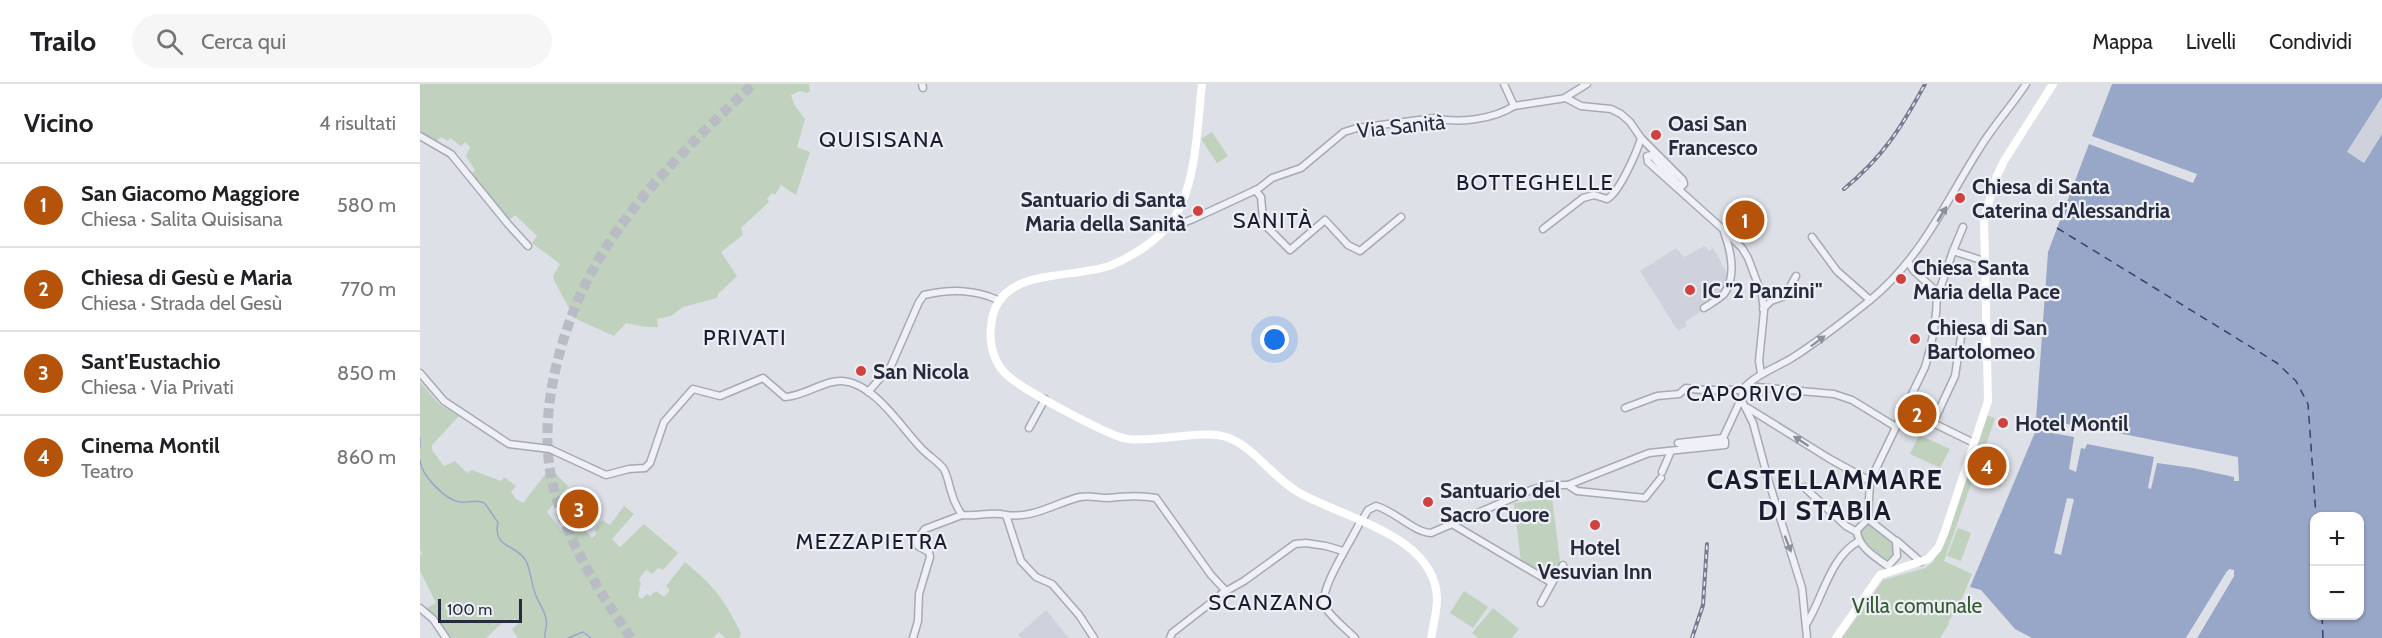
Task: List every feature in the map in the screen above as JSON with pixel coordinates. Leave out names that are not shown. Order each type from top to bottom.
[{"type":"main road","points":[[1202,84],[1192,165],[1183,201],[1168,225],[1140,251],[1108,266],[1026,282],[1007,289],[998,300],[990,326],[992,352],[1004,374],[1107,432],[1126,439],[1158,441],[1204,435],[1228,437],[1249,449],[1274,476],[1299,493],[1400,540],[1420,557],[1431,573],[1437,599],[1431,638]]},
{"type":"main road","points":[[1836,638],[1880,575],[1889,569],[1925,561],[1938,548],[1944,534],[1988,401],[1988,314],[1984,219],[1996,178],[2053,84]]},
{"type":"street","points":[[1504,84],[1514,106]]},
{"type":"street","points":[[1587,84],[1566,98],[1581,106],[1611,109],[1621,114],[1684,184],[1681,186],[1677,184],[1651,155],[1647,156],[1648,162],[1742,248],[1748,258],[1765,307],[1759,361],[1765,372]]},
{"type":"street","points":[[1355,638],[1326,609],[1323,601],[1328,582],[1368,510],[1376,506],[1393,512],[1422,532],[1435,532],[1531,490],[1548,485],[1568,485],[1649,453],[1725,445],[1725,441],[1678,443],[1723,438],[1745,388],[1765,372],[1812,345],[1870,300],[1908,262],[1930,234],[1991,129],[2026,84]]},
{"type":"street","name":"Via Sanità","points":[[1168,225],[1178,225],[1193,219],[1254,190],[1272,178],[1301,168],[1344,132],[1358,128],[1435,118],[1447,121],[1488,116],[1514,106],[1566,98]]},
{"type":"street","points":[[420,136],[451,154],[528,246]]},
{"type":"street","points":[[1543,228],[1583,198],[1594,195],[1607,199],[1616,194],[1626,170],[1634,161],[1641,138]]},
{"type":"street","points":[[1254,190],[1262,197],[1263,219],[1267,227],[1288,249],[1293,249],[1325,219],[1353,249],[1360,251],[1401,217]]},
{"type":"street","points":[[1869,519],[1870,481],[1926,367],[1936,321],[1937,292],[1963,228]]},
{"type":"street","points":[[1704,308],[1723,295],[1728,286],[1732,267],[1730,247],[1722,229]]},
{"type":"street","points":[[1812,237],[1838,271],[1870,300]]},
{"type":"street","points":[[1953,253],[1984,261]]},
{"type":"street","points":[[1908,262],[1914,271],[1937,292]]},
{"type":"street","points":[[1765,307],[1785,296],[1796,276]]},
{"type":"street","points":[[868,392],[887,373],[924,295],[959,290],[987,295],[998,300]]},
{"type":"street","points":[[1961,338],[1955,376],[1934,421],[1935,425],[1974,443]]},
{"type":"street","points":[[420,373],[444,402],[498,439],[516,445],[550,449],[606,475],[629,469],[645,468],[650,463],[664,422],[693,389],[720,396],[763,378],[784,397],[794,397],[840,381],[849,382],[868,392],[903,425],[921,449],[944,470],[952,495],[962,515]]},
{"type":"street","points":[[1625,408],[1657,396],[1678,394],[1686,388],[1702,391],[1745,388],[1834,394],[1852,400],[1896,427]]},
{"type":"street","points":[[1911,396],[1939,410]]},
{"type":"street","points":[[1029,428],[1045,399]]},
{"type":"street","points":[[1741,399],[1748,408],[1870,481]]},
{"type":"street","points":[[1748,408],[1802,588],[1807,638]]},
{"type":"street","points":[[1568,485],[1577,491],[1645,498],[1661,475],[1671,451]]},
{"type":"street","points":[[1804,488],[1846,526],[1857,532]]},
{"type":"street","points":[[913,638],[918,621],[919,594],[930,557],[929,552],[918,546],[917,540],[925,529],[962,515],[991,513],[1017,516],[1088,496],[1109,498],[1123,495],[1156,498],[1211,575],[1221,594]]},
{"type":"street","points":[[1006,514],[1021,561],[1036,577],[1052,584],[1079,615],[1094,638]]},
{"type":"street","points":[[1869,519],[1863,521],[1857,532],[1859,541],[1889,569],[1897,556],[1896,541]]},
{"type":"street","points":[[1869,519],[1925,561]]},
{"type":"street","points":[[1452,524],[1552,583]]},
{"type":"street","points":[[1807,623],[1837,564],[1847,550],[1859,541]]},
{"type":"street","points":[[1170,638],[1172,633],[1221,594],[1244,581],[1295,544],[1306,543],[1344,551]]},
{"type":"street","points":[[1541,603],[1563,565]]},
{"type":"street","points":[[420,608],[433,619],[446,638]]},
{"type":"shaded area","points":[[2382,97],[2382,134],[2364,163],[2347,153]]},
{"type":"shaded area","name":"IC \"2 Panzini\"","points":[[1705,246],[1709,251],[1713,248],[1733,284],[1724,296],[1685,322],[1687,326],[1678,331],[1640,271],[1676,248],[1684,257]]},
{"type":"shaded area","points":[[1046,610],[1069,638],[1021,638],[1018,635]]},
{"type":"green space","points":[[420,84],[809,84],[810,91],[807,93],[800,91],[791,95],[794,104],[805,119],[797,147],[810,152],[796,195],[781,185],[775,195],[772,193],[767,199],[769,202],[741,228],[743,235],[721,252],[737,276],[718,294],[717,298],[683,307],[671,316],[657,319],[658,327],[626,323],[614,336],[574,318],[554,280],[553,276],[560,264],[532,243],[537,236],[515,215],[507,222],[463,165],[473,173],[475,170],[466,156],[470,147],[465,142],[461,146],[450,138],[448,141],[441,137],[437,141],[420,134]]},
{"type":"green space","points":[[1212,132],[1228,156],[1217,163],[1201,139]]},
{"type":"green space","points":[[420,382],[439,404],[459,416],[432,445],[432,450],[444,466],[455,461],[467,473],[472,470],[501,481],[504,477],[516,486],[511,492],[523,503],[550,468],[568,486],[547,512],[566,536],[579,523],[592,538],[597,533],[594,530],[602,520],[610,525],[624,506],[634,514],[612,539],[620,547],[644,524],[678,553],[663,570],[658,568],[652,574],[646,570],[639,579],[641,583],[638,596],[642,599],[647,594],[650,596],[656,591],[664,597],[670,590],[666,586],[685,562],[712,587],[724,602],[741,633],[739,638],[725,638],[719,632],[713,638],[518,638],[512,629],[519,623],[515,618],[510,622],[506,619],[486,638],[448,638],[425,609],[436,603],[420,571],[420,555],[422,554],[420,549]]},
{"type":"green space","name":"Villa comunale","points":[[1986,415],[1995,418],[1980,463],[1985,474],[2003,481],[2000,487],[1974,476],[1944,561],[1972,574],[1959,606],[1940,638],[1842,638],[1883,580],[1925,568],[1933,562],[1939,551]]},
{"type":"green space","points":[[1919,435],[1950,449],[1940,468],[1910,454]]},
{"type":"green space","points":[[1552,498],[1561,568],[1537,571],[1521,562],[1514,503]]},
{"type":"green space","points":[[1871,523],[1894,543],[1894,555],[1886,563],[1861,543],[1858,535],[1864,525]]},
{"type":"green space","points":[[1958,528],[1971,533],[1961,561],[1947,556]]},
{"type":"green space","points":[[1464,591],[1488,607],[1473,628],[1450,613]]},
{"type":"green space","points":[[1493,608],[1519,629],[1512,638],[1478,638],[1472,633]]},
{"type":"water","points":[[2112,84],[2382,84],[2382,97],[2347,152],[2364,163],[2382,134],[2382,638],[2197,638],[2234,576],[2234,572],[2227,571],[2186,638],[2032,638],[2015,629],[1981,590],[1970,587],[2036,430],[2074,437],[2069,469],[2076,472],[2081,448],[2085,449],[2087,444],[2154,457],[2148,488],[2151,489],[2157,463],[2234,477],[2234,481],[2239,481],[2238,457],[2036,419],[2048,252],[2089,144],[2193,183],[2197,174],[2092,136]]},
{"type":"pier","points":[[2067,498],[2074,499],[2061,555],[2054,553]]},
{"type":"pier","points":[[2229,569],[2234,570],[2234,576],[2197,638],[2194,638],[2231,572],[2190,638],[2186,638]]},
{"type":"waterway","points":[[420,438],[420,447]]},
{"type":"waterway","points":[[420,460],[429,479],[448,497],[460,502],[484,503],[498,522],[498,537],[522,555],[545,616],[547,624],[545,638]]},
{"type":"waterway","points":[[568,638],[583,632],[591,638]]},
{"type":"ferry route","points":[[2057,228],[2277,363],[2296,381],[2308,404],[2316,512]]},
{"type":"ferry route","points":[[2322,620],[2323,638]]},
{"type":"tunnel","points":[[631,638],[581,558],[565,523],[554,490],[548,458],[549,409],[554,376],[567,329],[584,288],[605,250],[629,214],[687,149],[753,84]]},
{"type":"railway","points":[[1844,189],[1870,165],[1890,141],[1925,84]]},
{"type":"railway","points":[[1692,638],[1703,605],[1707,544]]},
{"type":"place","name":"Oasi San Francesco","points":[[1656,135]]},
{"type":"place","name":"Chiesa di Santa Caterina d'Alessandria","points":[[1960,198]]},
{"type":"place","name":"Santuario di Santa Maria della Sanità","points":[[1198,211]]},
{"type":"place","name":"San Giacomo Maggiore","points":[[1745,220]]},
{"type":"place","name":"Chiesa Santa Maria della Pace","points":[[1901,279]]},
{"type":"place","name":"IC \"2 Panzini\"","points":[[1690,290]]},
{"type":"place","name":"Chiesa di San Bartolomeo","points":[[1915,339]]},
{"type":"place","name":"San Nicola","points":[[861,371]]},
{"type":"place","name":"Chiesa di Gesù e Maria","points":[[1917,414]]},
{"type":"place","name":"Hotel Montil","points":[[2003,423]]},
{"type":"place","name":"Cinema Montil","points":[[1987,466]]},
{"type":"place","name":"Santuario del Sacro Cuore","points":[[1428,502]]},
{"type":"place","name":"Sant'Eustachio","points":[[579,509]]},
{"type":"place","name":"Hotel Vesuvian Inn","points":[[1595,525]]},
{"type":"district","name":"QUISISANA","points":[[882,139]]},
{"type":"district","name":"BOTTEGHELLE","points":[[1535,182]]},
{"type":"district","name":"SANITÀ","points":[[1273,220]]},
{"type":"district","name":"PRIVATI","points":[[745,337]]},
{"type":"district","name":"CAPORIVO","points":[[1745,393]]},
{"type":"district","name":"CASTELLAMMARE DI STABIA","points":[[1825,494]]},
{"type":"district","name":"MEZZAPIETRA","points":[[872,541]]},
{"type":"district","name":"SCANZANO","points":[[1271,602]]}]
